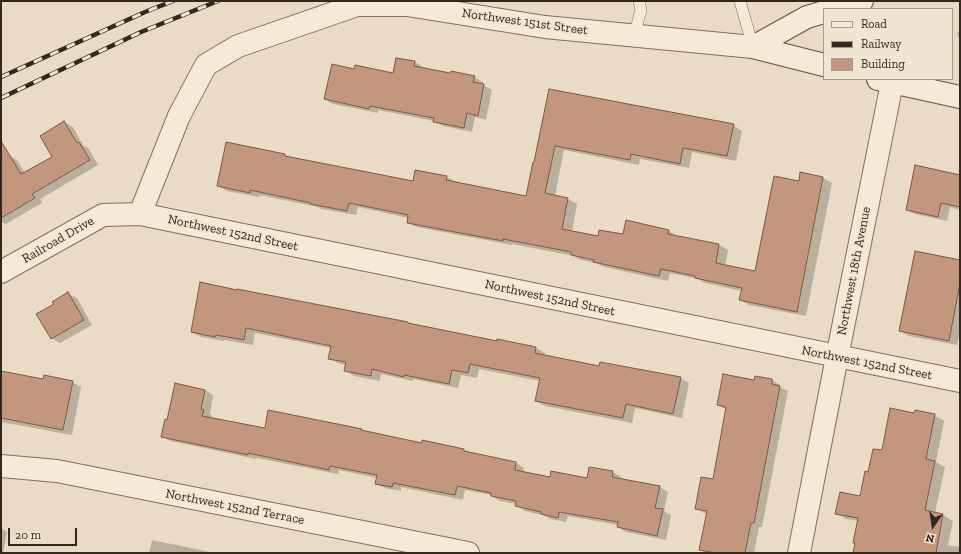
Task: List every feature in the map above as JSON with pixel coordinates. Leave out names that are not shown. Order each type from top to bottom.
[{"type":"street","points":[[838,8],[862,1]]},
{"type":"street","name":"Northwest 151st Street","points":[[140,214],[179,116],[206,65],[238,46],[357,5],[407,5],[545,27],[753,47],[823,65]]},
{"type":"street","points":[[753,47],[807,17],[823,12]]},
{"type":"street","points":[[885,81],[960,97]]},
{"type":"street","name":"Northwest 18th Avenue","points":[[799,553],[837,357],[885,81]]},
{"type":"street","name":"Railroad Drive","points":[[1,272],[103,215],[140,214]]},
{"type":"street","name":"Northwest 152nd Street","points":[[140,214],[960,382]]},
{"type":"street","name":"Northwest 152nd Terrace","points":[[1,466],[57,471],[468,553]]},
{"type":"lane","points":[[634,36],[641,10],[639,1]]},
{"type":"lane","points":[[740,1],[753,47]]},
{"type":"building","points":[[396,58],[415,61],[414,66],[475,76],[473,82],[484,84],[478,116],[467,113],[464,128],[433,122],[434,118],[370,106],[369,109],[324,99],[332,64],[354,69],[355,65],[393,73]]},
{"type":"building","points":[[549,89],[734,124],[727,156],[683,148],[680,164],[631,154],[630,160],[555,146],[545,193],[568,198],[562,229],[598,236],[599,230],[623,234],[626,220],[669,230],[668,234],[719,244],[716,263],[755,271],[774,176],[799,181],[800,172],[823,177],[797,312],[739,300],[742,288],[695,278],[695,276],[661,269],[659,276],[593,262],[594,260],[571,255],[571,252],[407,223],[408,215],[349,203],[347,211],[250,190],[250,193],[217,186],[226,142],[285,154],[285,156],[413,181],[415,170],[447,176],[446,180],[526,196]]},
{"type":"building","points":[[64,121],[77,143],[79,142],[90,160],[32,194],[35,198],[1,218],[1,141],[21,174],[52,157],[40,136]]},
{"type":"building","points":[[915,165],[960,175],[960,207],[941,203],[938,217],[906,210]]},
{"type":"building","points":[[915,251],[960,260],[960,283],[949,341],[899,331]]},
{"type":"building","points":[[200,282],[408,322],[497,341],[497,339],[536,347],[535,353],[599,366],[600,362],[681,377],[673,414],[626,404],[623,418],[535,401],[540,378],[470,364],[468,373],[452,370],[449,384],[404,375],[404,377],[372,369],[371,376],[344,371],[346,362],[328,359],[331,346],[246,328],[244,340],[216,335],[215,337],[191,332]]},
{"type":"building","points":[[68,292],[84,320],[51,339],[36,314],[54,304],[52,302]]},
{"type":"building","points":[[1,371],[43,379],[44,375],[73,381],[63,430],[1,418]]},
{"type":"building","points":[[723,374],[754,380],[755,376],[772,379],[772,384],[780,386],[754,523],[751,523],[745,553],[715,553],[699,550],[707,511],[695,509],[701,477],[713,479],[726,407],[717,405]]},
{"type":"building","points":[[175,383],[205,390],[201,409],[204,410],[202,416],[265,428],[268,410],[422,443],[422,440],[464,449],[464,451],[516,462],[515,470],[550,477],[551,471],[587,478],[589,467],[613,471],[612,477],[660,486],[655,508],[663,509],[657,536],[617,527],[618,522],[559,512],[558,518],[541,514],[541,512],[515,506],[516,501],[491,496],[491,493],[457,486],[455,495],[393,483],[392,487],[375,484],[377,475],[330,466],[329,470],[161,437],[165,419],[167,420]]},
{"type":"building","points":[[890,408],[914,413],[915,410],[935,414],[926,459],[935,461],[925,510],[943,514],[936,553],[853,553],[855,543],[853,543],[858,518],[835,514],[840,492],[860,496],[865,471],[868,472],[873,449],[882,450]]},
{"type":"railway","points":[[1,77],[145,12],[173,1]]},
{"type":"railway","points":[[1,98],[141,32],[218,1]]}]
